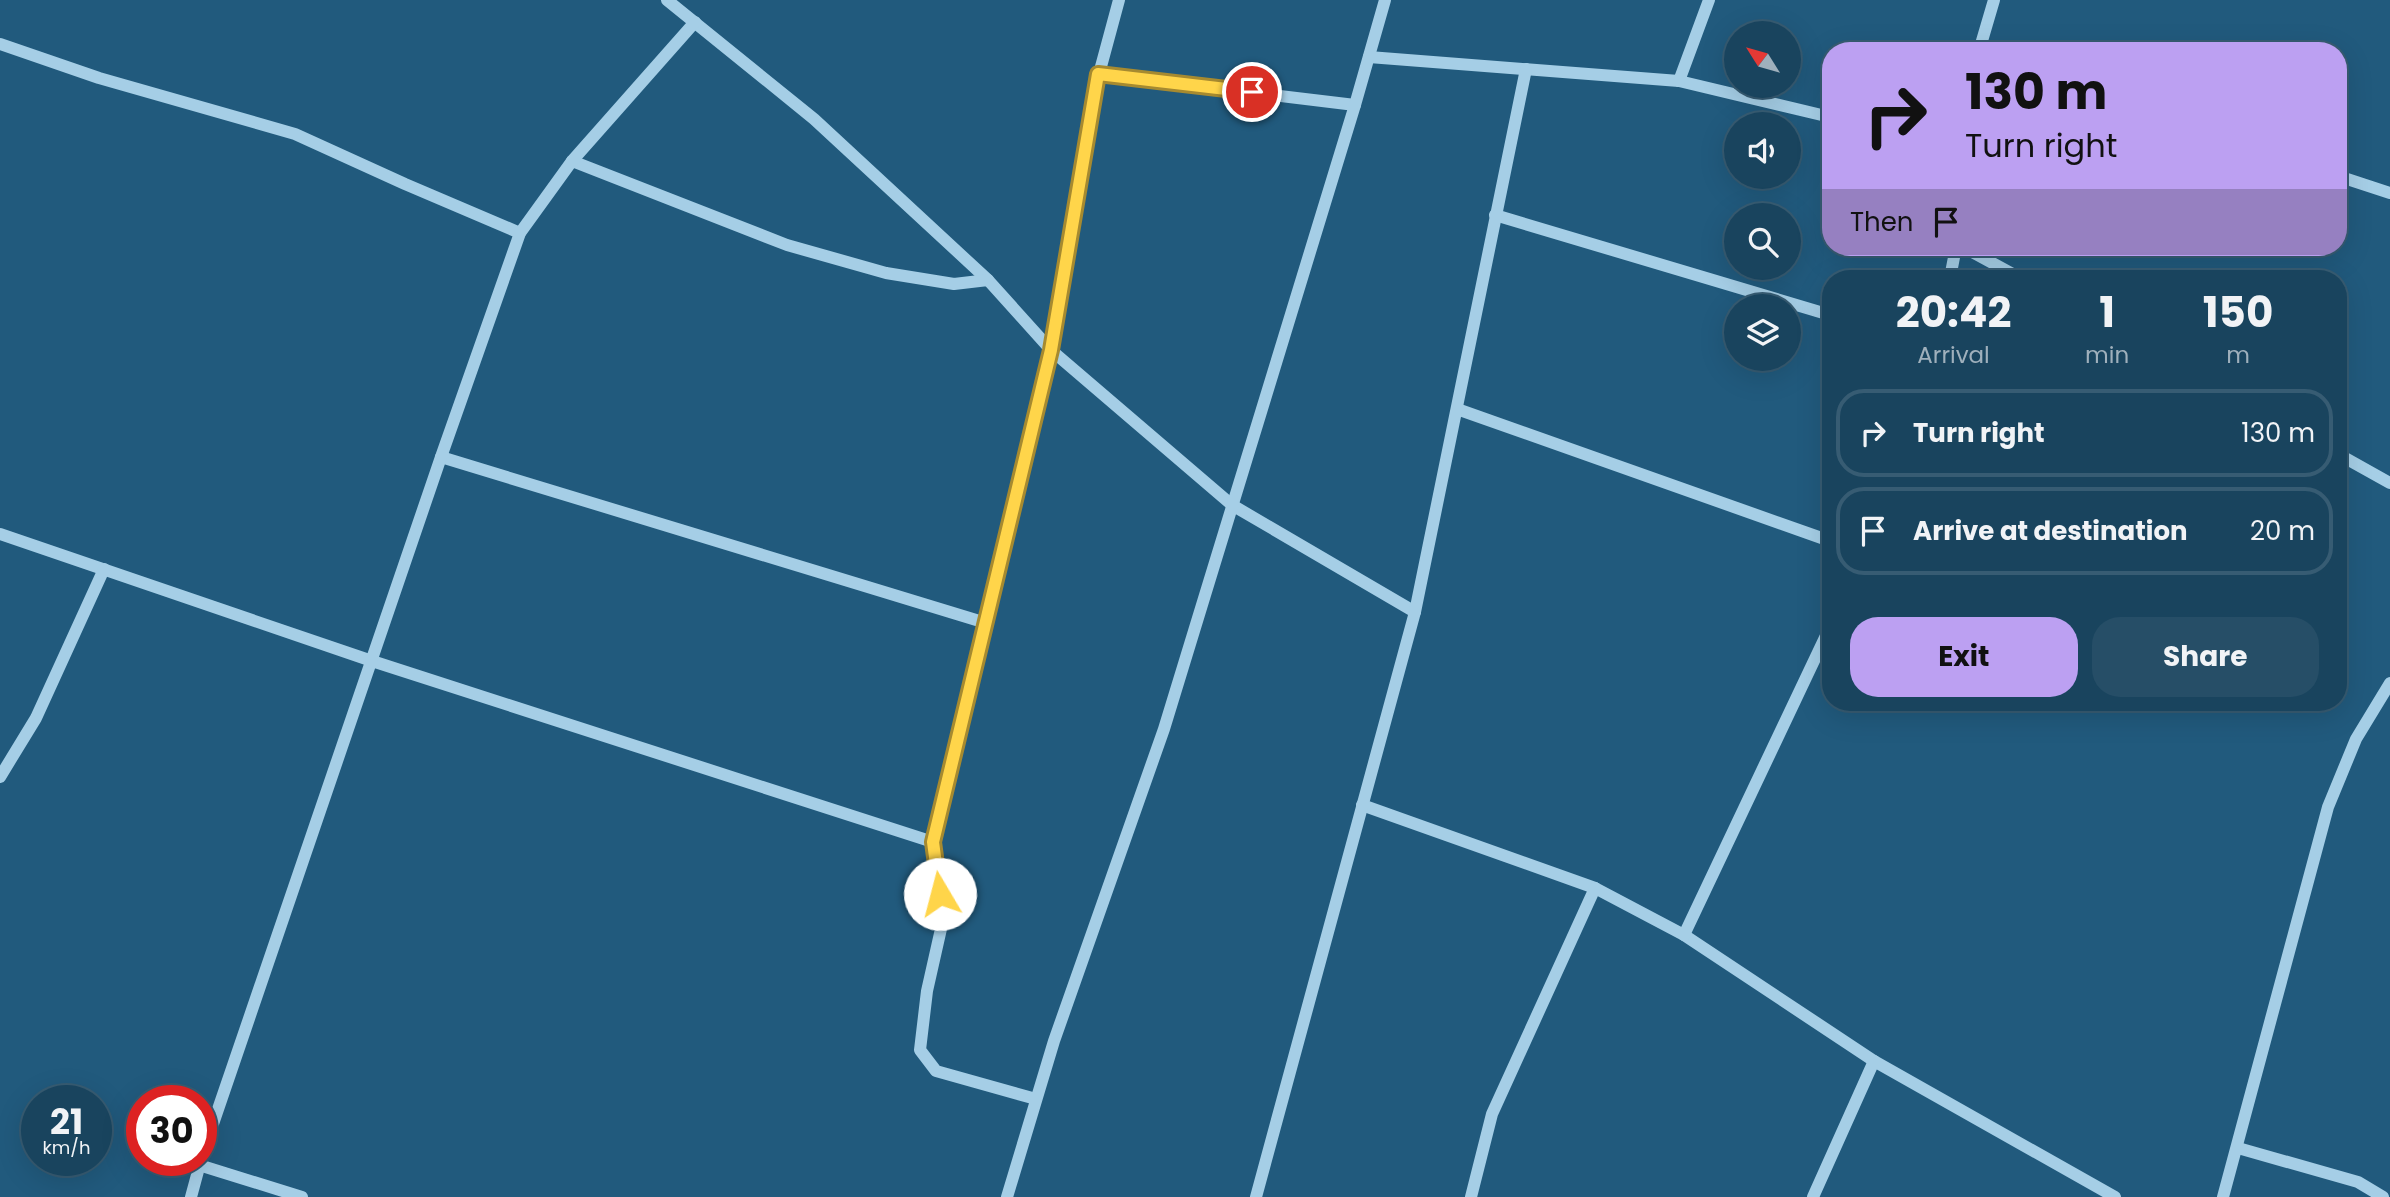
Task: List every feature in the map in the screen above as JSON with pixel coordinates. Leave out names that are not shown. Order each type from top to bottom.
[{"type":"street","points":[[667,0],[814,119],[988,280],[1051,350],[1232,505],[1415,612]]},
{"type":"street","points":[[1036,1099],[936,1071],[920,1050],[927,991],[943,920],[933,842],[1051,350],[1098,74],[1119,0]]},
{"type":"street","points":[[1007,1197],[1054,1041],[1164,729],[1385,0]]},
{"type":"street","points":[[1679,81],[1709,0]]},
{"type":"street","points":[[1982,42],[1994,0]]},
{"type":"street","points":[[217,1112],[520,233],[572,161],[695,22]]},
{"type":"street","points":[[0,44],[99,78],[295,134],[520,233]]},
{"type":"street","points":[[1369,57],[1679,81],[1822,115]]},
{"type":"street","points":[[1256,1197],[1415,612],[1525,69]]},
{"type":"street","points":[[1098,74],[1355,105]]},
{"type":"street","points":[[572,161],[799,249],[899,275],[954,284],[988,280]]},
{"type":"street","points":[[2347,179],[2390,193]]},
{"type":"street","points":[[1495,215],[1822,313]]},
{"type":"street","points":[[1980,256],[2005,270]]},
{"type":"street","points":[[1457,409],[1822,538]]},
{"type":"street","points":[[441,457],[986,623]]},
{"type":"street","points":[[2347,459],[2390,483]]},
{"type":"street","points":[[0,534],[372,661],[933,842]]},
{"type":"street","points":[[0,777],[36,718],[104,569]]},
{"type":"street","points":[[1684,935],[1822,644]]},
{"type":"street","points":[[2223,1197],[2328,807],[2356,739],[2390,683]]},
{"type":"street","points":[[1362,805],[1595,888],[1684,935],[1874,1061],[2115,1197]]},
{"type":"street","points":[[1471,1197],[1492,1114],[1595,888]]},
{"type":"street","points":[[1812,1197],[1874,1061]]},
{"type":"street","points":[[2238,1148],[2358,1182],[2383,1197]]},
{"type":"street","points":[[217,1168],[302,1197]]},
{"type":"street","points":[[191,1197],[196,1176]]},
{"type":"route","points":[[940,894],[933,842],[1051,350],[1098,74],[1252,92]]}]
